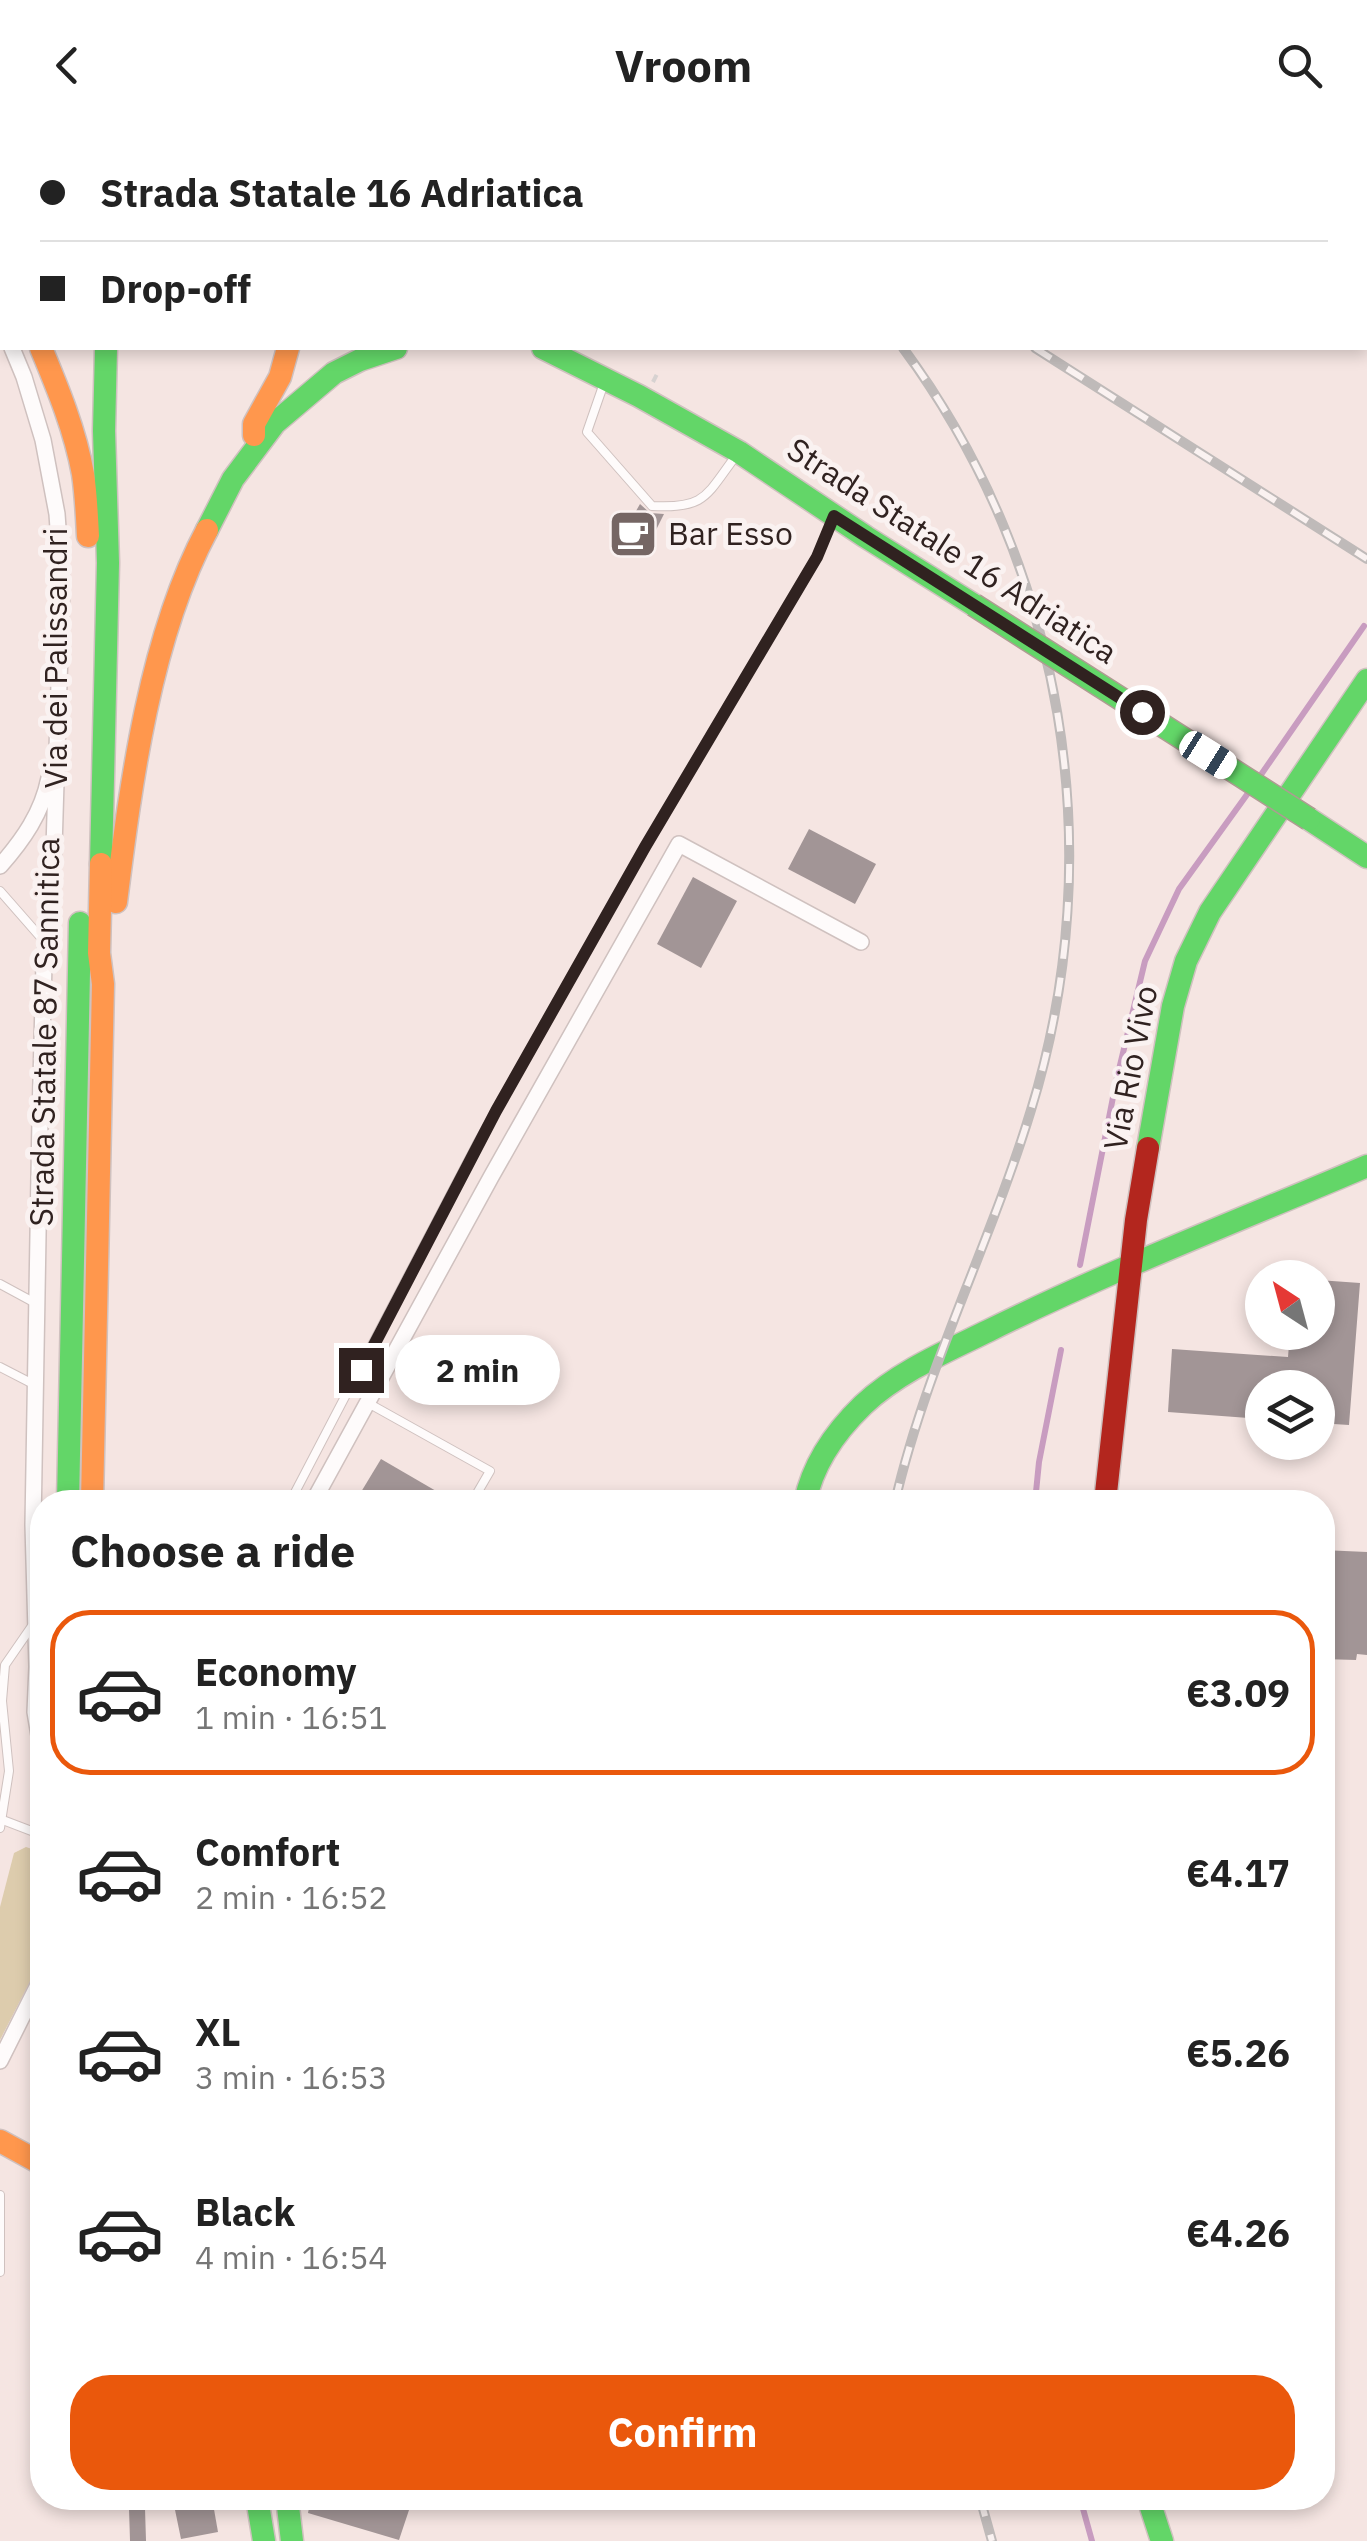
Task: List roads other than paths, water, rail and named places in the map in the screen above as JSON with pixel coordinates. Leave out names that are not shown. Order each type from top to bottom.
[{"type":"main road","points":[[42,350],[66,414],[84,486],[90,564]]},
{"type":"main road","points":[[103,984],[99,953],[108,563],[106,350]]},
{"type":"main road","points":[[254,448],[254,424],[280,377],[287,350]]},
{"type":"main road","points":[[103,984],[112,953],[134,783],[164,646],[177,602],[210,522],[237,471],[283,414],[329,376],[389,350]]},
{"type":"main road","name":"Strada Statale 16 Adriatica","points":[[547,350],[739,452],[1367,857]]},
{"type":"main road","points":[[90,564],[104,430]]},
{"type":"main road","name":"Strada Statale 87 Sannitica","points":[[68,1490],[90,564]]},
{"type":"main road","name":"Via Rio Vivo","points":[[1106,1490],[1136,1220],[1173,1006],[1186,961],[1210,912],[1367,680]]},
{"type":"main road","name":"Strada Statale 87 Sannitica","points":[[92,1490],[103,984]]},
{"type":"main road","points":[[808,1490],[820,1458],[840,1430],[865,1403],[912,1369],[1034,1308],[1367,1166]]},
{"type":"main road","points":[[1,2145],[30,2158]]},
{"type":"main road","points":[[260,2510],[264,2541]]},
{"type":"main road","points":[[288,2510],[292,2541]]},
{"type":"main road","points":[[1152,2510],[1162,2541]]},
{"type":"street","name":"Via dei Palissandri","points":[[13,350],[43,440],[57,514],[62,585],[54,848],[41,1066],[34,1490]]},
{"type":"street","points":[[0,866],[24,838],[42,806],[58,725]]},
{"type":"street","points":[[320,1490],[680,844],[861,942]]},
{"type":"street","points":[[0,2062],[30,2002]]},
{"type":"lane","points":[[605,379],[587,432],[652,506],[680,508],[704,500],[739,452]]},
{"type":"lane","points":[[296,1490],[477,1144],[645,847],[817,557],[834,516]]},
{"type":"lane","points":[[0,891],[46,944]]},
{"type":"lane","points":[[0,1284],[37,1304]]},
{"type":"lane","points":[[0,1367],[36,1385]]},
{"type":"lane","points":[[367,1403],[490,1471],[479,1490]]},
{"type":"lane","points":[[0,1828],[9,1771],[2,1701],[5,1665],[30,1628]]},
{"type":"lane","points":[[1,1819],[30,1830]]},
{"type":"lane","points":[[0,2195],[0,2272]]},
{"type":"waterway","points":[[1258,779],[1364,626]]},
{"type":"waterway","points":[[1080,1265],[1116,1082],[1145,961],[1179,889],[1251,789]]},
{"type":"waterway","points":[[1036,1490],[1061,1350]]},
{"type":"waterway","points":[[1083,2510],[1092,2541]]},
{"type":"railway","points":[[898,1490],[941,1353],[1031,1110],[1055,1012],[1067,912],[1068,813],[1057,714],[1035,617],[1002,523],[958,433],[904,350]]},
{"type":"railway","points":[[1038,350],[1367,559]]},
{"type":"railway","points":[[983,2510],[992,2541]]},
{"type":"place","name":"Bar Esso","points":[[633,534]]}]
